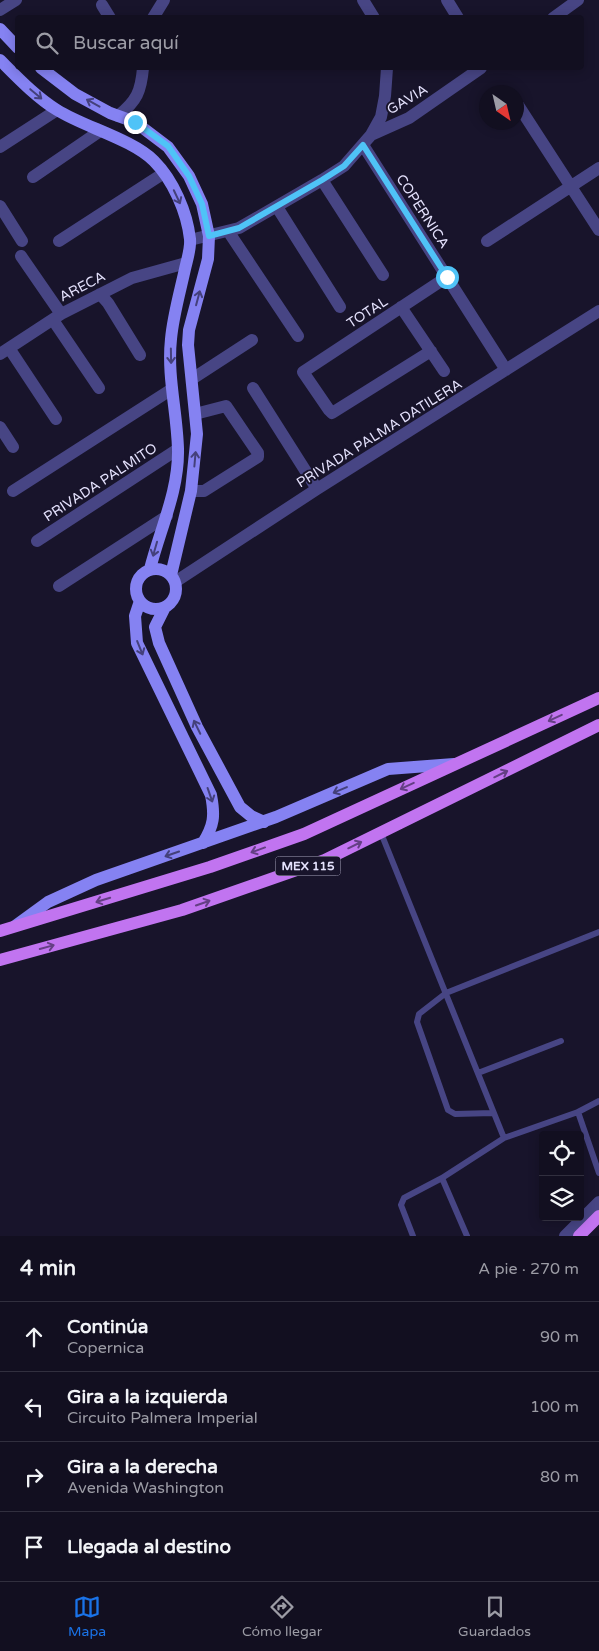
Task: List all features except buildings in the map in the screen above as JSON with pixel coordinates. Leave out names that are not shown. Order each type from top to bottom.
[{"type":"main road","points":[[0,29],[15,45]]},
{"type":"main road","points":[[0,60],[34,93],[57,110],[134,147],[152,160],[164,173],[179,199],[190,240],[171,340],[172,389],[178,449],[176,483],[168,516],[157,542],[150,570]]},
{"type":"main road","points":[[44,70],[75,94],[118,116],[135,122],[168,146],[189,176],[202,204],[209,236],[208,259],[189,330],[188,345],[197,434],[191,491],[174,578],[177,589],[175,597],[165,607],[152,608],[140,602]]},
{"type":"main road","points":[[174,578],[161,569],[150,570],[140,577],[136,590],[140,602],[135,616],[137,643],[212,795],[214,812],[212,828],[203,843]]},
{"type":"main road","points":[[165,607],[155,627],[159,643],[197,727],[240,807],[251,816],[264,822]]},
{"type":"main road","name":"MEX 115","points":[[0,931],[210,867],[304,834],[598,700]]},
{"type":"main road","name":"MEX 115","points":[[0,960],[182,910],[325,860],[599,725]]},
{"type":"main road","points":[[14,926],[48,902],[88,884],[264,822],[388,770],[454,764]]},
{"type":"main road","points":[[579,1236],[599,1216]]},
{"type":"street","points":[[0,10],[16,0]]},
{"type":"street","points":[[155,15],[164,0]]},
{"type":"street","points":[[363,0],[372,15]]},
{"type":"street","points":[[557,15],[578,0]]},
{"type":"street","points":[[450,1],[457,15]]},
{"type":"street","points":[[102,5],[108,15]]},
{"type":"street","points":[[118,116],[129,107],[137,96],[142,83],[142,70]]},
{"type":"street","points":[[190,240],[239,228],[344,166],[367,140],[381,117],[387,70]]},
{"type":"street","name":"GAVIA","points":[[367,140],[409,118],[479,70]]},
{"type":"street","points":[[0,147],[57,110]]},
{"type":"street","points":[[524,114],[599,230]]},
{"type":"street","points":[[33,177],[100,131]]},
{"type":"street","name":"COPERNICA","points":[[367,140],[447,277],[506,370]]},
{"type":"street","points":[[487,241],[599,168]]},
{"type":"street","points":[[60,242],[164,173]]},
{"type":"street","points":[[322,180],[383,275]]},
{"type":"street","points":[[0,206],[4,221],[22,241]]},
{"type":"street","points":[[276,207],[340,306]]},
{"type":"street","points":[[228,231],[298,336]]},
{"type":"street","points":[[21,256],[100,388]]},
{"type":"street","name":"ARECA","points":[[4,351],[57,317],[132,278],[186,263]]},
{"type":"street","name":"TOTAL","points":[[430,351],[332,413],[298,372],[447,277]]},
{"type":"street","points":[[100,294],[108,303],[140,355]]},
{"type":"street","points":[[401,307],[444,371]]},
{"type":"street","name":"PRIVADA PALMA DATILERA","points":[[174,578],[599,311]]},
{"type":"street","points":[[192,380],[252,340]]},
{"type":"street","points":[[4,351],[56,419]]},
{"type":"street","points":[[252,388],[317,489]]},
{"type":"street","points":[[13,491],[172,389]]},
{"type":"street","points":[[191,491],[204,491],[258,457],[258,453],[226,406],[195,414]]},
{"type":"street","points":[[0,427],[13,446]]},
{"type":"street","name":"PRIVADA PALMITO","points":[[37,541],[178,449]]},
{"type":"street","points":[[59,586],[168,516]]},
{"type":"street","points":[[565,1236],[599,1202]]},
{"type":"lane","points":[[381,833],[504,1138]]},
{"type":"lane","points":[[493,1113],[455,1114],[448,1110],[417,1022],[419,1014],[446,994],[599,932]]},
{"type":"lane","points":[[478,1073],[561,1041]]},
{"type":"lane","points":[[413,1236],[401,1205],[404,1198],[442,1178],[504,1138],[578,1112],[599,1101]]},
{"type":"lane","points":[[578,1112],[599,1173]]},
{"type":"lane","points":[[442,1178],[467,1236]]},
{"type":"route","points":[[135,122],[168,146],[189,176],[202,204],[209,236],[239,228],[322,180],[344,166],[363,145],[447,277]]}]
